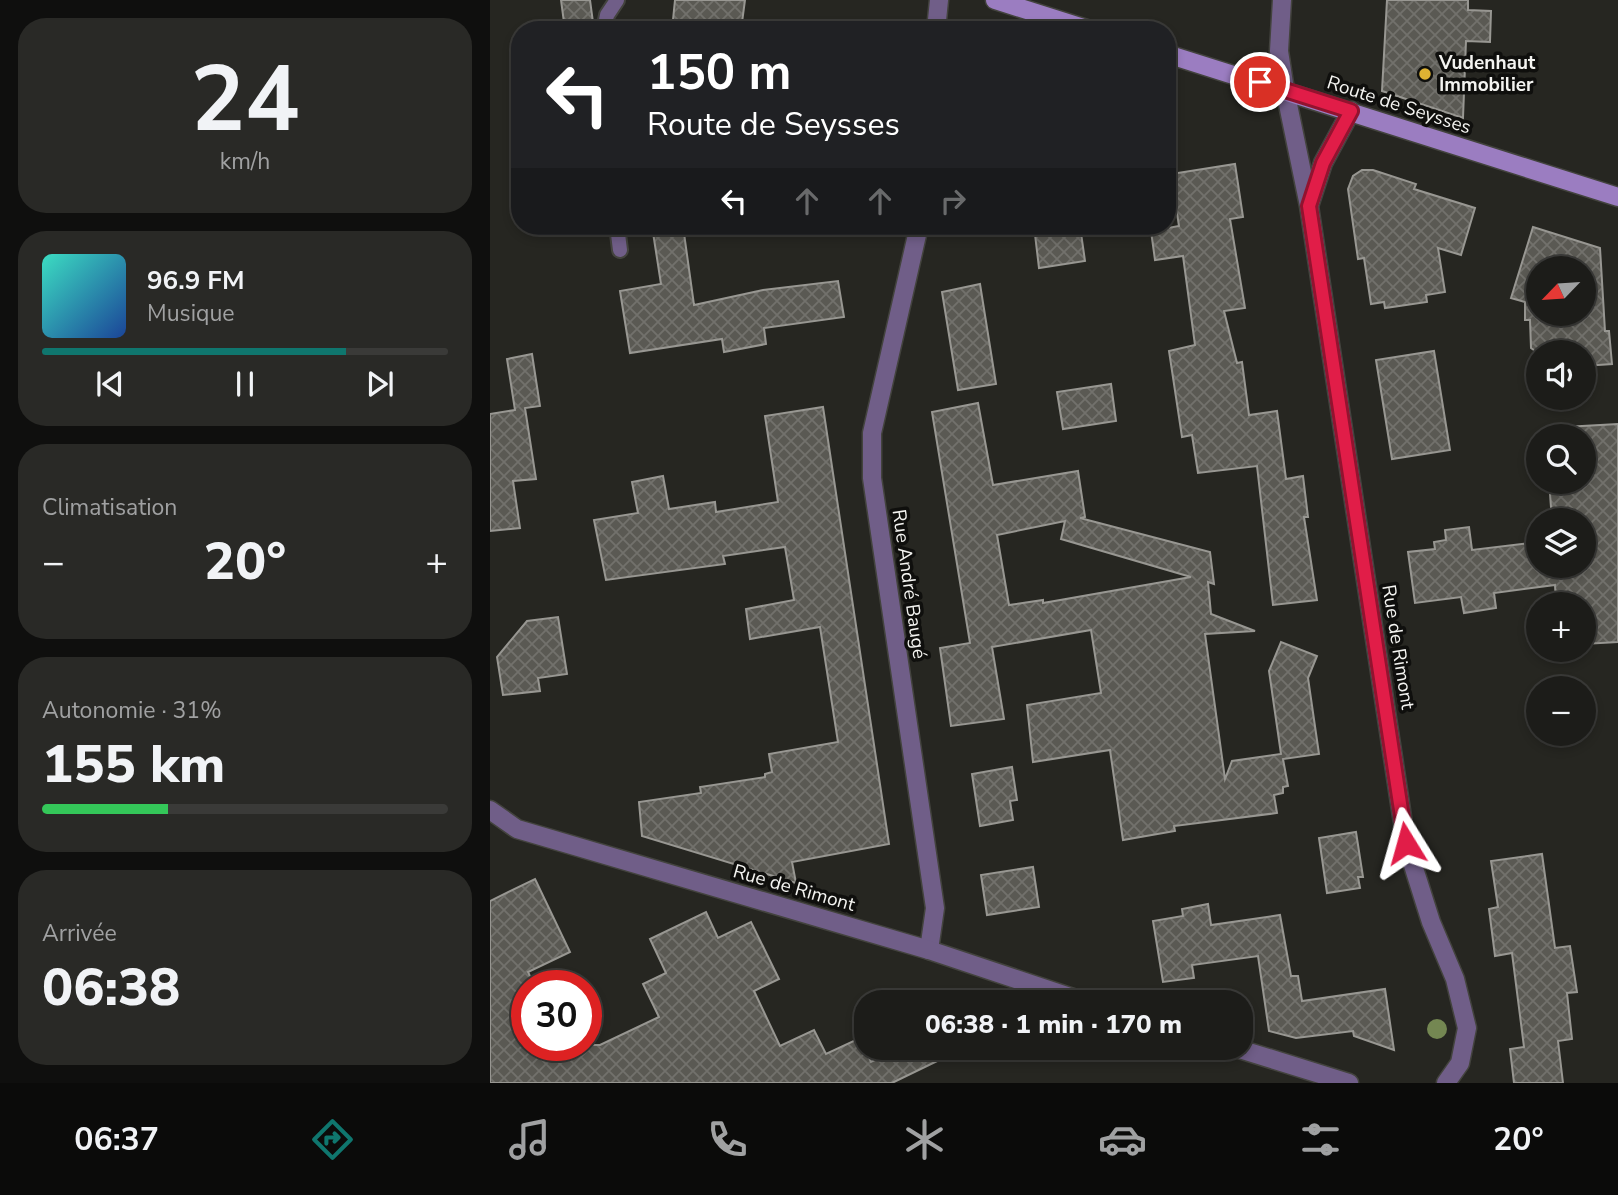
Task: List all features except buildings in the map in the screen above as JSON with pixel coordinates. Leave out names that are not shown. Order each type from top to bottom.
[{"type":"main road","points":[[995,0],[1062,21]]},
{"type":"main road","name":"Route de Seysses","points":[[1176,57],[1618,197]]},
{"type":"street","points":[[937,21],[939,0]]},
{"type":"street","name":"Rue de Rimont","points":[[1282,0],[1279,51],[1309,206],[1406,843],[1431,922],[1455,979],[1467,1028],[1460,1063],[1446,1083]]},
{"type":"street","name":"Rue de Rimont","points":[[1309,206],[1323,163],[1351,111]]},
{"type":"street","name":"Rue André Baugé","points":[[917,235],[872,433],[872,478],[935,908],[929,950]]},
{"type":"street","name":"Rue de Rimont","points":[[490,810],[517,829],[929,950],[1049,990]]},
{"type":"street","points":[[1253,1053],[1349,1083]]},
{"type":"lane","points":[[606,21],[617,0]]},
{"type":"lane","points":[[618,235],[620,250]]},
{"type":"place","name":"Vudenhaut Immobilier","points":[[1425,74]]},
{"type":"route","points":[[1260,82],[1351,111],[1323,163],[1309,206],[1406,843]]}]
